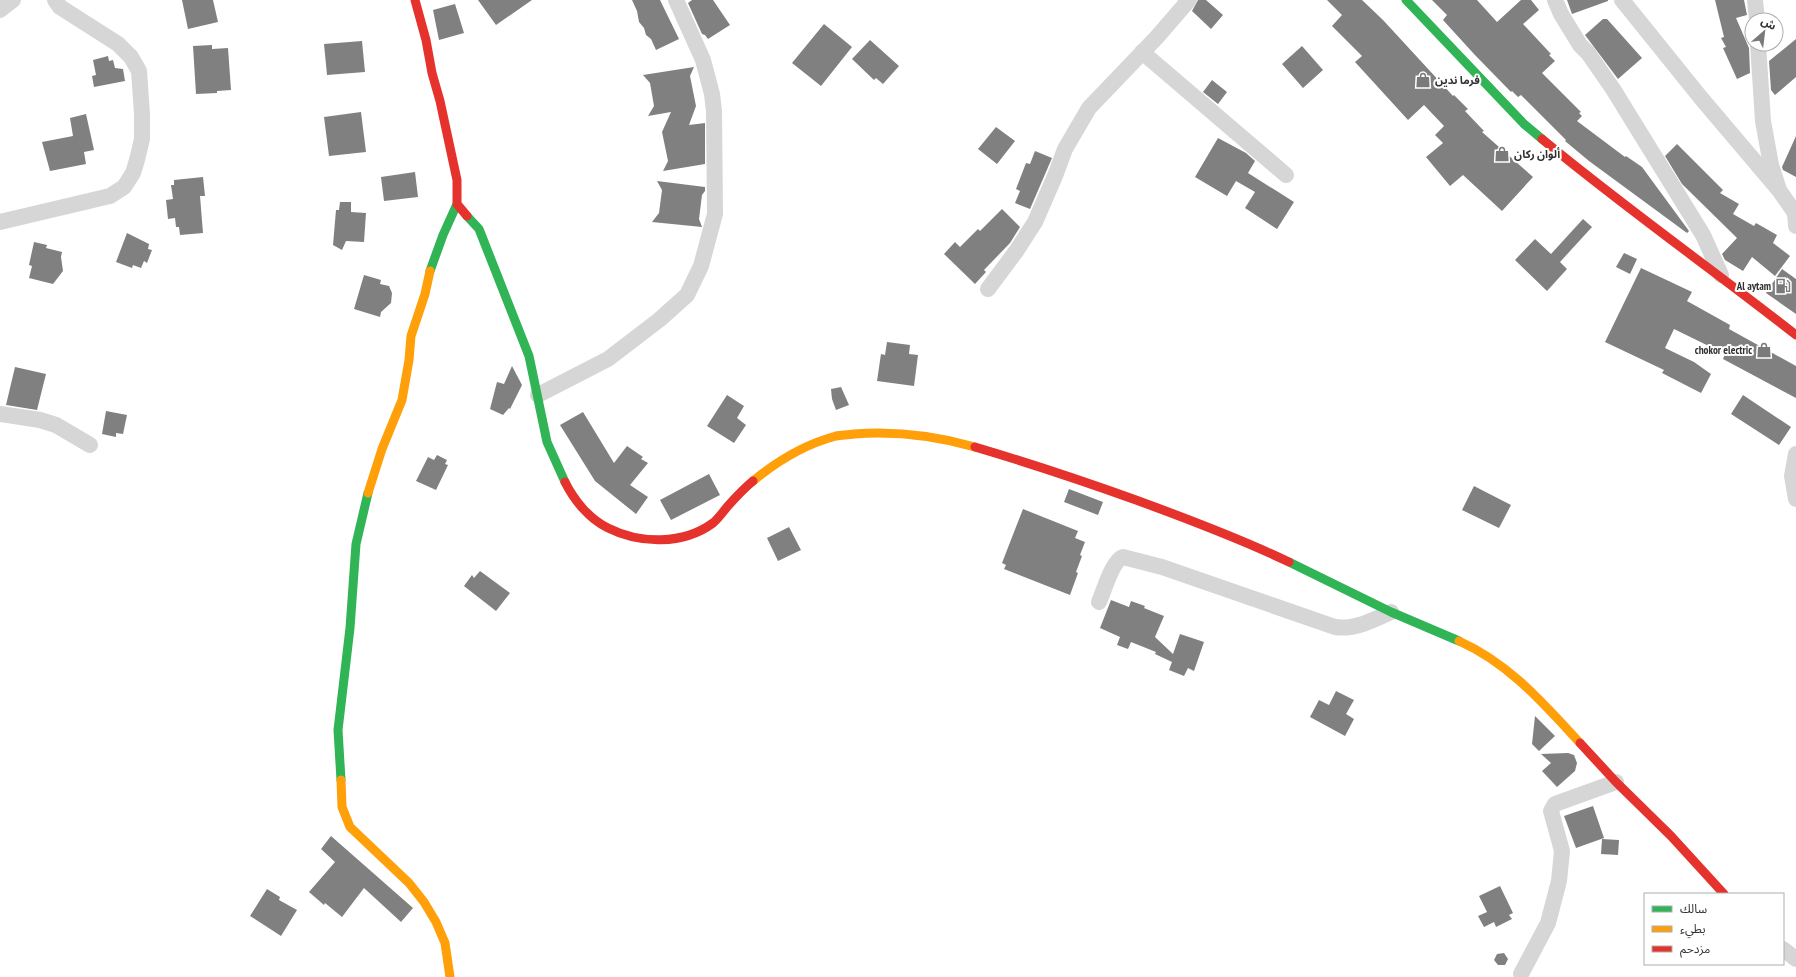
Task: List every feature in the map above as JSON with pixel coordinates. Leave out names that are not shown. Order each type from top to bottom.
[{"type":"street","points":[[0,10],[13,0]]},
{"type":"street","points":[[0,222],[110,196],[124,187],[133,173],[138,160],[142,139],[139,71],[131,57],[118,44],[60,6],[55,0]]},
{"type":"street","points":[[415,0],[426,40],[457,180],[457,204],[443,235],[428,277],[425,294],[411,336],[409,360],[402,400],[382,449],[367,496],[356,544],[350,628],[338,730],[342,807],[346,818],[351,828],[386,859],[419,896],[442,932],[450,977]]},
{"type":"street","points":[[538,395],[608,359],[659,320],[687,295],[701,266],[714,214],[714,111],[703,60],[676,0]]},
{"type":"street","points":[[988,289],[1017,250],[1035,222],[1052,184],[1065,149],[1078,124],[1089,108],[1189,0]]},
{"type":"street","points":[[1406,0],[1524,124],[1581,171],[1796,334]]},
{"type":"street","points":[[1556,0],[1561,14],[1580,45],[1588,53],[1612,89],[1703,235],[1721,276]]},
{"type":"street","points":[[1622,0],[1701,98],[1779,190],[1796,218]]},
{"type":"street","points":[[1755,0],[1756,12]]},
{"type":"street","points":[[1142,52],[1286,175]]},
{"type":"street","points":[[1759,52],[1763,121],[1770,165],[1779,190]]},
{"type":"street","points":[[457,204],[479,229],[529,356],[547,442],[572,496],[583,509],[607,528],[632,536],[665,541],[685,537],[713,523],[740,492],[768,469],[805,448],[836,436],[871,433],[912,435],[962,443],[1041,466],[1182,517],[1259,548],[1391,612],[1461,642],[1501,665],[1530,688],[1616,782],[1671,836],[1723,893]]},
{"type":"street","points":[[0,414],[40,420],[56,425],[90,444]]},
{"type":"street","points":[[1796,454],[1792,476],[1796,499]]},
{"type":"street","points":[[1099,602],[1114,567],[1120,558],[1123,557],[1162,568],[1335,627],[1345,628],[1373,621],[1391,612]]},
{"type":"street","points":[[1521,974],[1548,923],[1559,881],[1562,851],[1551,816],[1552,808],[1555,804],[1616,782]]},
{"type":"street","points":[[1784,950],[1796,959]]},
{"type":"building","points":[[182,0],[213,0],[218,22],[188,29]]},
{"type":"building","points":[[478,0],[532,0],[496,25]]},
{"type":"building","points":[[632,0],[660,0],[679,39],[656,50],[651,39],[646,35],[644,28],[639,22],[637,11]]},
{"type":"building","points":[[692,0],[713,0],[730,25],[708,39],[702,34],[688,3]]},
{"type":"building","points":[[1198,0],[1206,0],[1223,15],[1211,29],[1192,11]]},
{"type":"building","points":[[1327,0],[1362,0],[1383,20],[1453,96],[1454,95],[1468,109],[1465,111],[1484,131],[1482,132],[1533,177],[1502,211],[1463,175],[1450,186],[1426,157],[1443,143],[1435,135],[1444,126],[1424,105],[1408,120],[1355,62],[1362,56],[1332,26],[1342,15]]},
{"type":"building","points":[[1432,0],[1477,0],[1497,22],[1521,0],[1531,0],[1539,10],[1523,24],[1551,54],[1549,55],[1555,61],[1542,73],[1581,112],[1579,113],[1582,116],[1577,121],[1625,157],[1626,156],[1642,167],[1689,231],[1687,233],[1589,161],[1565,141],[1566,140],[1521,95],[1518,97],[1512,91],[1511,92],[1474,54],[1443,20],[1447,15]]},
{"type":"building","points":[[1567,0],[1608,0],[1608,1],[1572,14]]},
{"type":"building","points":[[1715,0],[1744,0],[1746,12],[1744,12],[1744,16],[1736,18],[1744,36],[1744,52],[1749,52],[1750,73],[1737,79],[1723,48],[1726,47],[1721,38],[1724,37]]},
{"type":"building","points":[[455,4],[464,33],[439,40],[433,10]]},
{"type":"building","points":[[1603,19],[1607,19],[1642,58],[1618,79],[1585,35]]},
{"type":"building","points":[[824,24],[852,47],[821,86],[792,63]]},
{"type":"building","points":[[1796,39],[1796,77],[1775,95],[1771,90],[1769,61],[1780,52],[1784,52],[1784,49]]},
{"type":"building","points":[[870,40],[899,66],[883,84],[876,78],[874,80],[852,59]]},
{"type":"building","points":[[362,41],[365,72],[327,75],[324,44]]},
{"type":"building","points":[[212,45],[212,49],[228,48],[231,90],[217,91],[217,93],[196,94],[193,46]]},
{"type":"building","points":[[1302,46],[1323,70],[1303,88],[1282,64]]},
{"type":"building","points":[[108,56],[109,61],[113,60],[115,68],[123,69],[125,81],[94,87],[92,76],[96,75],[93,60]]},
{"type":"building","points":[[694,67],[690,76],[696,106],[689,125],[705,123],[705,164],[663,171],[668,161],[662,132],[671,112],[648,116],[654,106],[650,83],[643,75]]},
{"type":"building","points":[[1212,80],[1227,92],[1218,104],[1203,92]]},
{"type":"building","points":[[361,112],[366,152],[329,156],[324,117]]},
{"type":"building","points":[[86,114],[94,150],[84,152],[86,164],[50,171],[42,142],[73,136],[70,118]]},
{"type":"building","points":[[996,127],[1015,141],[997,164],[978,149]]},
{"type":"building","points":[[1796,136],[1796,177],[1783,170],[1782,167]]},
{"type":"building","points":[[1218,138],[1246,153],[1255,161],[1248,173],[1294,202],[1277,229],[1245,208],[1255,192],[1236,181],[1227,196],[1195,177]]},
{"type":"building","points":[[1677,144],[1723,190],[1720,193],[1739,204],[1733,214],[1754,226],[1756,223],[1777,235],[1773,243],[1790,256],[1775,276],[1752,257],[1743,271],[1725,260],[1722,254],[1737,238],[1682,184],[1665,156]]},
{"type":"building","points":[[1035,151],[1052,158],[1030,209],[1015,203],[1020,191],[1016,189],[1026,163],[1030,164]]},
{"type":"building","points":[[415,172],[418,197],[384,201],[381,177]]},
{"type":"building","points":[[203,177],[205,196],[200,196],[203,233],[180,235],[179,227],[176,227],[175,218],[168,219],[166,200],[173,199],[171,185],[174,185],[174,180]]},
{"type":"building","points":[[657,181],[705,187],[705,191],[702,195],[699,219],[702,227],[652,222],[659,213],[662,190]]},
{"type":"building","points":[[340,202],[351,202],[351,212],[366,213],[364,242],[346,241],[342,250],[333,245],[336,210],[339,210]]},
{"type":"building","points":[[1002,209],[1020,227],[1010,243],[984,270],[986,272],[975,284],[944,254],[955,242],[960,247],[978,229],[980,231]]},
{"type":"building","points":[[1583,219],[1592,227],[1560,262],[1567,269],[1547,291],[1515,260],[1535,239],[1551,254]]},
{"type":"building","points":[[127,233],[149,244],[148,249],[152,250],[147,263],[144,261],[141,268],[133,265],[132,268],[116,262]]},
{"type":"building","points":[[34,242],[47,245],[46,248],[62,252],[61,257],[63,271],[53,284],[29,278],[32,266],[29,265]]},
{"type":"building","points":[[1624,253],[1637,259],[1630,274],[1616,267]]},
{"type":"building","points":[[1641,268],[1692,292],[1687,301],[1730,325],[1729,329],[1796,366],[1796,398],[1723,359],[1725,354],[1674,329],[1665,348],[1694,362],[1711,374],[1701,393],[1662,373],[1664,370],[1605,342]]},
{"type":"building","name":"Al aytam","points":[[1782,269],[1796,279],[1796,314],[1766,293]]},
{"type":"building","points":[[364,275],[381,280],[380,284],[389,286],[392,293],[391,303],[381,312],[380,317],[354,309]]},
{"type":"building","points":[[887,342],[910,345],[909,354],[918,355],[914,386],[877,381],[881,354],[885,355]]},
{"type":"building","points":[[512,366],[522,385],[510,409],[509,408],[503,415],[490,409],[497,382],[504,384]]},
{"type":"building","points":[[15,367],[46,374],[37,410],[6,405]]},
{"type":"building","points":[[841,387],[849,405],[836,410],[832,399],[831,389]]},
{"type":"building","points":[[727,395],[744,406],[737,418],[746,425],[734,443],[707,426]]},
{"type":"building","points":[[1743,395],[1791,427],[1779,445],[1731,414]]},
{"type":"building","points":[[106,411],[127,415],[123,434],[116,433],[116,437],[102,434]]},
{"type":"building","points":[[583,412],[614,463],[627,446],[643,457],[641,459],[648,463],[630,485],[648,497],[636,514],[595,481],[560,425]]},
{"type":"building","points":[[437,455],[447,460],[445,464],[448,465],[436,490],[416,481],[428,457],[434,460]]},
{"type":"building","points":[[709,474],[720,495],[671,520],[660,500]]},
{"type":"building","points":[[1474,486],[1511,505],[1499,528],[1462,510]]},
{"type":"building","points":[[1069,489],[1103,502],[1098,515],[1064,502]]},
{"type":"building","points":[[1023,509],[1078,531],[1075,538],[1085,542],[1076,572],[1078,573],[1070,595],[1004,569],[1006,565],[1002,563]]},
{"type":"building","points":[[789,527],[801,550],[778,561],[767,538]]},
{"type":"building","points":[[480,571],[510,593],[496,611],[464,586],[472,575],[474,578]]},
{"type":"building","points":[[1111,600],[1129,607],[1131,601],[1145,606],[1144,608],[1164,616],[1155,637],[1173,654],[1180,634],[1204,642],[1194,671],[1188,668],[1184,676],[1169,670],[1172,662],[1155,654],[1156,652],[1131,642],[1128,649],[1117,645],[1120,637],[1100,628]]},
{"type":"building","points":[[1336,691],[1354,700],[1346,714],[1354,719],[1345,736],[1310,717],[1319,700],[1329,705]]},
{"type":"building","points":[[1535,716],[1555,736],[1539,751],[1532,744]]},
{"type":"building","points":[[1568,753],[1574,755],[1577,763],[1575,771],[1557,787],[1542,771],[1551,763],[1541,754]]},
{"type":"building","points":[[1593,806],[1604,838],[1576,848],[1564,816]]},
{"type":"building","points":[[331,836],[413,908],[401,922],[364,888],[342,917],[325,903],[324,905],[309,892],[335,862],[321,849]]},
{"type":"building","points":[[1602,839],[1619,840],[1618,855],[1601,854]]},
{"type":"building","points":[[1500,886],[1513,913],[1509,915],[1512,919],[1496,927],[1494,922],[1484,927],[1478,916],[1487,912],[1479,896]]},
{"type":"building","points":[[267,889],[280,897],[279,900],[297,910],[281,936],[250,916]]},
{"type":"building","points":[[1504,953],[1508,959],[1505,965],[1498,965],[1494,960],[1497,954]]},
{"type":"traffic: fast","points":[[1406,0],[1524,124],[1542,139]]},
{"type":"traffic: fast","points":[[430,271],[443,235],[457,204]]},
{"type":"traffic: fast","points":[[467,216],[479,229],[529,356],[547,442],[565,482]]},
{"type":"traffic: fast","points":[[341,780],[338,730],[350,628],[356,544],[368,493]]},
{"type":"traffic: fast","points":[[1289,562],[1391,612],[1459,641]]},
{"type":"traffic: slow","points":[[368,493],[382,449],[402,400],[409,360],[411,336],[425,294],[430,271]]},
{"type":"traffic: slow","points":[[753,481],[771,467],[792,454],[825,439],[838,436],[869,433],[914,435],[975,447]]},
{"type":"traffic: slow","points":[[1459,641],[1477,650],[1510,673],[1539,699],[1580,743]]},
{"type":"traffic: slow","points":[[341,780],[342,807],[350,827],[409,883],[424,902],[436,922],[445,943],[450,977]]},
{"type":"traffic: jam","points":[[415,0],[426,40],[432,73],[440,101],[457,180],[457,204],[467,216]]},
{"type":"traffic: jam","points":[[1542,139],[1604,189],[1796,335]]},
{"type":"traffic: jam","points":[[975,447],[1056,472],[1136,500],[1232,537],[1289,562]]},
{"type":"traffic: jam","points":[[565,482],[573,496],[588,514],[601,524],[620,533],[634,537],[661,540],[688,535],[713,523],[753,481]]},
{"type":"traffic: jam","points":[[1580,743],[1616,782],[1671,836],[1723,893]]},
{"type":"place","name":"فرما ندين","points":[[1423,80]]},
{"type":"place","name":"ألوان ركان","points":[[1502,154]]},
{"type":"place","name":"Al aytam","points":[[1783,286]]},
{"type":"place","name":"chokor electric","points":[[1764,350]]}]
